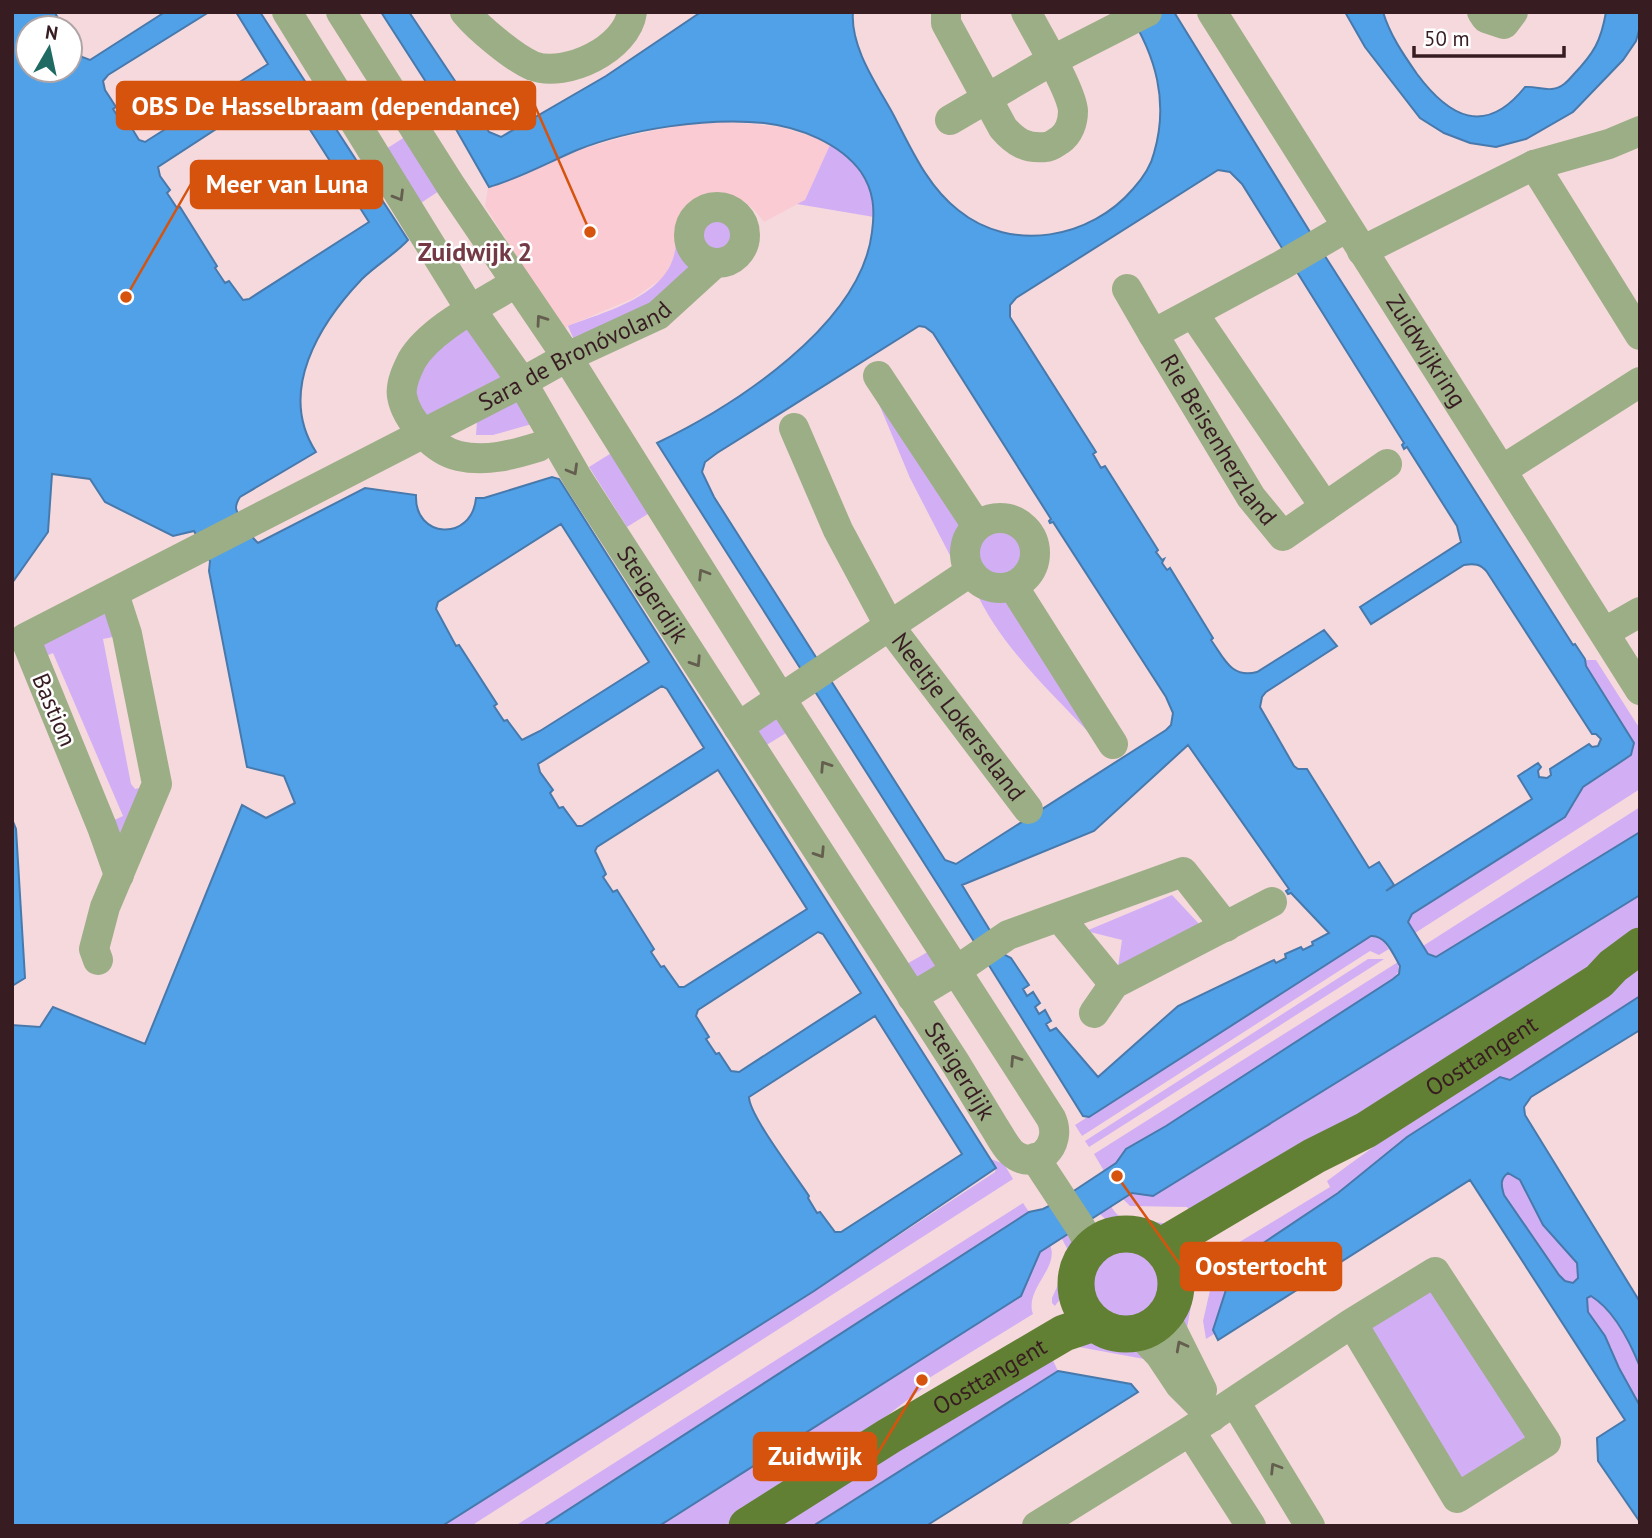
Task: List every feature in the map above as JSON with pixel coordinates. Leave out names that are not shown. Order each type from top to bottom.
[{"type":"main road","name":"Oosttangent","points":[[1167,1258],[1208,1243],[1323,1169],[1366,1130],[1598,981],[1640,946]]},
{"type":"main road","name":"Oosttangent","points":[[1598,981],[1620,974],[1640,963]]},
{"type":"main road","points":[[1094,1234],[1145,1237],[1167,1258],[1176,1287],[1173,1303],[1152,1324],[1123,1334],[1108,1331],[1086,1310],[1076,1281],[1079,1266],[1094,1234]]},
{"type":"main road","name":"Oosttangent","points":[[747,1526],[889,1436],[1064,1333],[1086,1310]]},
{"type":"street","name":"Steigerdijk","points":[[287,12],[472,311],[522,382],[578,479],[1009,1151],[1024,1158],[1042,1154]]},
{"type":"street","points":[[341,12],[515,283],[791,692],[965,964],[1051,1118],[1056,1135],[1042,1154],[1094,1234]]},
{"type":"street","points":[[466,12],[500,45],[534,66],[565,68],[597,57],[617,41],[631,21],[632,12]]},
{"type":"street","points":[[946,12],[946,23],[1003,128],[1016,142],[1029,147],[1049,147],[1066,136],[1073,110],[1068,93],[1026,12]]},
{"type":"street","name":"Zuidwijkring","points":[[1212,12],[1345,239],[1502,470],[1640,690]]},
{"type":"street","points":[[1482,12],[1486,18],[1504,24],[1513,12]]},
{"type":"street","points":[[950,120],[1051,61],[1138,17]]},
{"type":"street","name":"Rie Beisenherzland","points":[[1153,334],[1282,265],[1534,165],[1609,144],[1640,131]]},
{"type":"street","points":[[1534,165],[1640,335]]},
{"type":"street","name":"Sara de Bronóvoland","points":[[190,554],[566,357],[658,315],[715,263]]},
{"type":"street","points":[[515,283],[429,341],[413,359],[404,380],[402,395],[408,412],[424,433],[442,450],[457,456],[475,458],[515,454],[538,447]]},
{"type":"street","name":"Rie Beisenherzland","points":[[1127,289],[1251,497],[1283,536],[1387,464]]},
{"type":"street","name":"Rie Beisenherzland","points":[[1193,313],[1325,507]]},
{"type":"street","points":[[878,376],[977,526]]},
{"type":"street","points":[[1502,470],[1640,382]]},
{"type":"street","name":"Neeltje Lokerseland","points":[[794,428],[838,530],[890,626],[1028,809]]},
{"type":"street","points":[[987,520],[1012,520],[1030,535],[1035,546],[1035,558],[1024,580],[1003,588],[984,585],[970,572],[964,552],[970,533],[977,526],[987,520]]},
{"type":"street","name":"Bastion","points":[[119,876],[102,827],[25,638],[190,554]]},
{"type":"street","name":"Neeltje Lokerseland","points":[[738,727],[970,572]]},
{"type":"street","points":[[1013,586],[1113,744]]},
{"type":"street","points":[[98,960],[94,948],[105,907],[157,784],[127,634],[114,594]]},
{"type":"street","points":[[1605,632],[1640,612]]},
{"type":"street","points":[[912,997],[1008,935],[1183,872],[1226,927]]},
{"type":"street","points":[[1094,1013],[1114,984],[1272,902]]},
{"type":"street","points":[[1060,918],[1114,984]]},
{"type":"street","points":[[1037,1526],[1212,1417],[1352,1323],[1435,1272],[1546,1442],[1457,1498],[1352,1323]]},
{"type":"street","points":[[1152,1324],[1196,1376],[1251,1526]]},
{"type":"street","points":[[1212,1417],[1310,1526]]},
{"type":"shaded area","points":[[732,122],[781,127],[830,145],[805,200],[764,222],[744,201],[720,197],[703,198],[691,207],[681,223],[675,255],[664,277],[634,298],[563,330],[485,206],[488,188],[581,149],[624,137],[685,124]]},
{"type":"shaded area","points":[[411,133],[445,187],[421,203],[386,149]]},
{"type":"shaded area","points":[[830,145],[856,167],[868,184],[874,205],[874,217],[797,204],[805,200]]},
{"type":"shaded area","points":[[717,214],[730,219],[735,232],[730,245],[717,250],[704,245],[699,232],[704,219]]},
{"type":"shaded area","points":[[676,242],[681,242],[688,249],[693,259],[692,268],[668,298],[574,340],[568,326],[620,306],[652,288],[664,275],[672,260]]},
{"type":"shaded area","points":[[465,318],[502,378],[424,417],[407,384]]},
{"type":"shaded area","points":[[871,385],[967,525],[956,550],[957,569],[910,478]]},
{"type":"shaded area","points":[[517,401],[532,424],[493,435],[476,435],[477,421]]},
{"type":"shaded area","points":[[613,452],[651,512],[627,527],[589,467]]},
{"type":"shaded area","points":[[1001,524],[1012,526],[1021,532],[1027,541],[1027,563],[1021,572],[1012,578],[1001,580],[990,578],[981,572],[975,563],[973,552],[975,541],[981,532],[990,526]]},
{"type":"shaded area","points":[[974,587],[997,595],[1015,597],[1092,736],[1011,647],[984,608]]},
{"type":"shaded area","points":[[110,609],[118,636],[103,639],[131,784],[135,789],[148,786],[118,842],[110,822],[123,816],[53,653],[39,659],[39,643]]},
{"type":"shaded area","points":[[1585,660],[1596,660],[1640,729],[1640,789],[1415,933],[1408,922],[1412,914],[1574,804],[1583,787],[1633,752],[1633,740],[1586,666]]},
{"type":"shaded area","points":[[776,715],[791,730],[765,746],[758,731]]},
{"type":"shaded area","points":[[1640,807],[1640,832],[1442,954],[1436,957],[1428,954],[1423,946]]},
{"type":"shaded area","points":[[1172,895],[1202,927],[1118,967],[1122,940],[1086,931]]},
{"type":"shaded area","points":[[1640,895],[1640,935],[1195,1218],[1187,1207],[1130,1206],[1123,1199],[1132,1193],[1154,1196]]},
{"type":"shaded area","points":[[1373,935],[1380,937],[1389,949],[1379,955],[1370,951],[1082,1136],[1075,1125]]},
{"type":"shaded area","points":[[931,950],[941,965],[916,981],[905,965]]},
{"type":"shaded area","points":[[1368,959],[1384,959],[1089,1147],[1085,1141]]},
{"type":"shaded area","points":[[1398,962],[1399,971],[1393,979],[1126,1149],[1116,1163],[1104,1171],[1094,1154]]},
{"type":"shaded area","points":[[1640,969],[1640,996],[1510,1081],[1500,1077],[1376,1162],[1338,1193],[1214,1334],[1206,1339],[1203,1321],[1218,1255],[1330,1187],[1327,1181],[1404,1125]]},
{"type":"shaded area","points":[[991,1159],[1004,1164],[1013,1179],[471,1526],[442,1526],[814,1291],[995,1172],[996,1168]]},
{"type":"shaded area","points":[[1508,1173],[1520,1179],[1543,1225],[1577,1263],[1578,1278],[1573,1283],[1565,1281],[1559,1275],[1504,1195],[1502,1183]]},
{"type":"shaded area","points":[[1023,1203],[1029,1212],[543,1526],[515,1526]]},
{"type":"shaded area","points":[[1111,1206],[1123,1219],[1171,1225],[1158,1233],[1109,1223],[1099,1213]]},
{"type":"shaded area","points":[[1072,1230],[1076,1250],[1066,1289],[1055,1306],[1052,1298],[1071,1256],[1061,1237]]},
{"type":"shaded area","points":[[1050,1245],[1050,1262],[1033,1296],[1033,1314],[921,1383],[923,1388],[841,1451],[724,1526],[659,1526],[1021,1296],[1040,1251]]},
{"type":"shaded area","points":[[1127,1249],[1147,1255],[1157,1265],[1163,1285],[1157,1305],[1147,1315],[1127,1321],[1107,1315],[1097,1305],[1091,1285],[1097,1265],[1107,1255]]},
{"type":"shaded area","points":[[1199,1264],[1186,1333],[1177,1312],[1190,1266]]},
{"type":"shaded area","points":[[1433,1285],[1532,1442],[1462,1486],[1363,1330]]},
{"type":"shaded area","points":[[1591,1296],[1613,1318],[1632,1347],[1640,1371],[1640,1406],[1611,1347],[1588,1312],[1586,1298]]},
{"type":"shaded area","points":[[1094,1334],[1137,1344],[1144,1359],[1079,1347]]},
{"type":"shaded area","points":[[1048,1350],[1058,1371],[813,1526],[772,1526]]},
{"type":"water","points":[[12,12],[56,14],[14,14],[14,84],[84,84],[84,58],[90,60],[165,12],[209,12],[108,75],[103,81],[105,90],[116,107],[113,109],[123,124],[128,122],[139,140],[145,142],[268,64],[236,12],[260,12],[408,240],[362,279],[331,317],[318,338],[302,383],[301,406],[305,429],[316,452],[240,497],[236,508],[245,527],[258,543],[365,488],[416,495],[418,510],[424,520],[433,527],[444,530],[465,522],[472,512],[476,498],[484,498],[552,477],[559,479],[996,1168],[814,1291],[442,1526],[12,1526],[12,1025],[40,1027],[53,1007],[145,1044],[242,805],[266,818],[295,803],[284,776],[247,767],[209,571],[210,561],[194,531],[173,536],[105,502],[90,479],[52,474],[48,532],[12,583]],"holes":[[[282,86],[369,222],[249,299],[243,300],[229,281],[225,283],[180,207],[177,208],[167,193],[170,190],[160,176],[158,167]],[[561,524],[649,662],[522,740],[507,720],[504,721],[494,706],[497,704],[459,645],[456,646],[436,609],[438,602]],[[662,686],[667,689],[704,748],[582,826],[577,826],[563,807],[559,808],[550,793],[553,790],[540,772],[538,764]],[[718,770],[807,909],[684,987],[679,987],[651,952],[654,949],[617,890],[613,892],[603,877],[606,874],[595,851],[597,847]],[[818,932],[823,934],[861,993],[739,1072],[731,1071],[706,1039],[709,1037],[696,1016],[698,1010]],[[875,1016],[962,1154],[841,1232],[835,1232],[820,1212],[817,1213],[809,1196],[765,1131],[749,1097]]]},
{"type":"water","points":[[381,12],[409,12],[489,132],[501,137],[606,76],[701,12],[853,12],[856,39],[866,65],[937,190],[958,210],[979,224],[1026,236],[1050,234],[1073,229],[1096,219],[1116,206],[1143,177],[1153,158],[1158,134],[1160,98],[1146,45],[1128,12],[1174,12],[1323,253],[1573,645],[1575,644],[1585,659],[1586,666],[1634,743],[1631,755],[1583,787],[1565,817],[1412,914],[1408,922],[1428,954],[1436,957],[1640,832],[1640,895],[1153,1196],[1132,1193],[1040,1252],[1021,1296],[659,1526],[543,1526],[1029,1212],[1057,1202],[1116,1163],[1126,1149],[1393,979],[1399,974],[1400,966],[1385,942],[1371,936],[1089,1117],[1083,1116],[657,443],[722,408],[756,384],[819,330],[845,299],[863,266],[872,232],[872,201],[869,186],[861,172],[830,145],[791,128],[764,123],[694,123],[621,136],[598,143],[489,187],[453,124]],"holes":[[[1218,170],[1230,172],[1242,184],[1404,443],[1404,449],[1407,447],[1457,526],[1461,542],[1360,607],[1371,624],[1464,565],[1480,566],[1485,569],[1592,734],[1601,739],[1598,746],[1592,747],[1589,744],[1550,769],[1551,775],[1547,778],[1539,777],[1538,771],[1541,767],[1538,763],[1518,776],[1532,799],[1386,891],[1394,885],[1379,862],[1369,868],[1307,769],[1294,766],[1260,707],[1266,692],[1337,646],[1324,630],[1257,672],[1234,670],[1224,660],[1170,568],[1167,570],[1162,563],[1164,559],[1156,552],[1158,550],[1105,466],[1101,468],[1093,454],[1096,452],[1010,317],[1010,305],[1016,298]],[[919,326],[925,327],[933,333],[1051,519],[1050,523],[1053,522],[1166,697],[1173,713],[1171,725],[956,864],[945,860],[714,497],[702,472],[705,462]],[[1188,745],[1289,889],[1286,891],[1288,894],[1291,893],[1329,933],[1303,950],[1301,947],[1285,954],[1286,958],[1276,963],[1274,960],[1178,1006],[1098,1077],[1056,1028],[1050,1031],[1046,1024],[1051,1021],[1045,1010],[1039,1014],[1035,1007],[1040,1003],[1033,992],[1027,996],[1023,989],[1029,985],[1011,958],[1005,955],[962,885],[1094,831]]]},
{"type":"water","points":[[1345,12],[1383,12],[1397,44],[1429,89],[1455,110],[1482,116],[1496,112],[1510,103],[1525,87],[1552,89],[1564,84],[1587,60],[1596,46],[1606,12],[1640,12],[1640,27],[1636,41],[1623,60],[1573,112],[1526,139],[1496,147],[1470,143],[1444,133],[1420,118],[1365,47]]},
{"type":"water","points":[[12,819],[16,829],[25,978],[12,986]]},
{"type":"water","points":[[1640,996],[1640,1030],[1531,1097],[1524,1107],[1525,1115],[1640,1302],[1640,1367],[1614,1318],[1591,1296],[1587,1298],[1588,1312],[1605,1336],[1640,1406],[1640,1522],[1598,1461],[1597,1438],[1625,1420],[1470,1180],[1218,1340],[1213,1330],[1235,1262],[1338,1193],[1407,1137],[1500,1077],[1510,1080]],"holes":[[[1508,1173],[1520,1180],[1543,1225],[1577,1263],[1578,1278],[1573,1283],[1565,1281],[1559,1275],[1504,1195],[1502,1182],[1505,1175]]]},
{"type":"water","points":[[1058,1371],[1131,1384],[1138,1392],[926,1526],[813,1526]]},
{"type":"place","name":"OBS De Hasselbraam (dependance)","points":[[590,232]]},
{"type":"place","name":"Meer van Luna","points":[[126,297]]},
{"type":"place","name":"Oostertocht","points":[[1117,1176]]},
{"type":"place","name":"Zuidwijk","points":[[922,1380]]},
{"type":"district","name":"Zuidwijk 2","points":[[475,252]]}]
